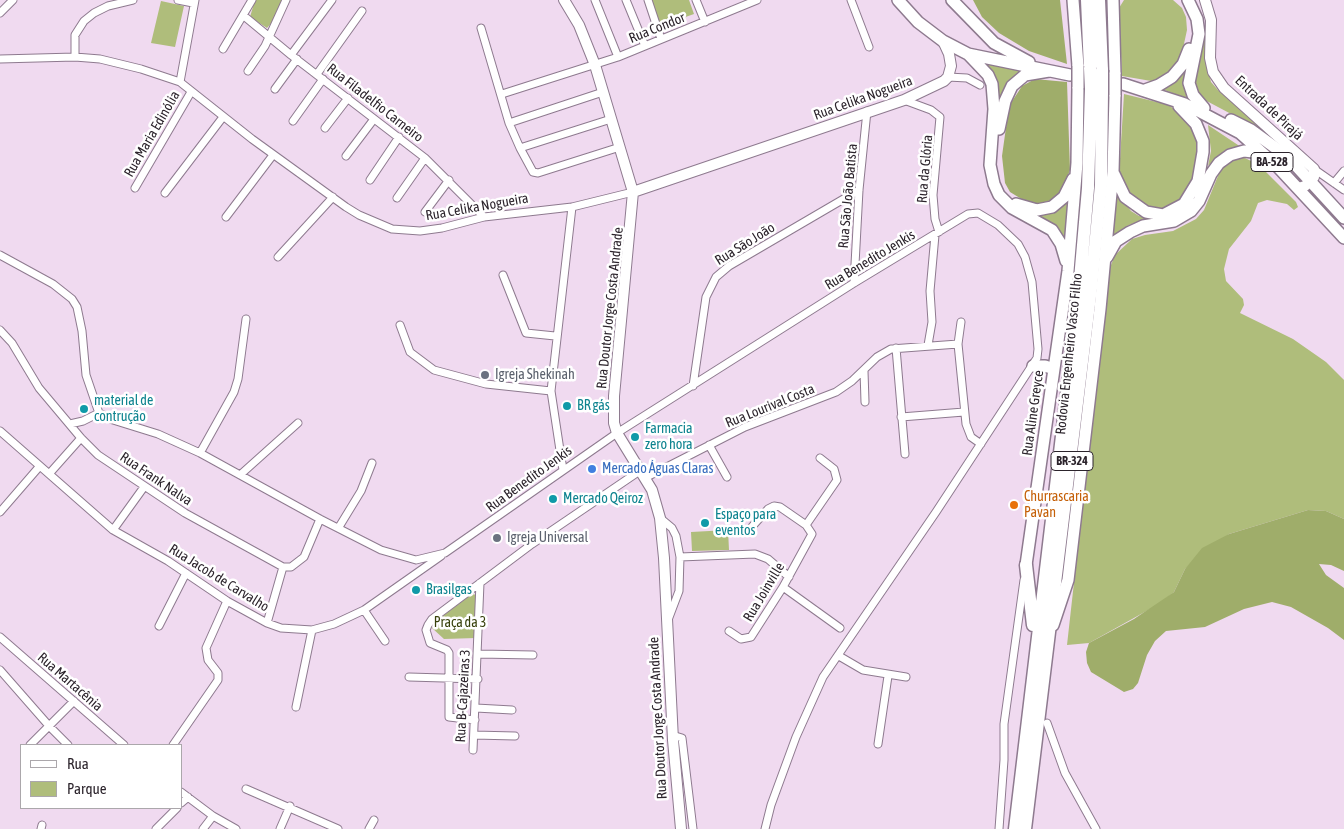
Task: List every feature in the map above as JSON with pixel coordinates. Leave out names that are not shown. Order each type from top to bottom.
[{"type":"highway","name":"Rodovia Engenheiro Vasco Filho","points":[[1015,829],[1083,251],[1090,89],[1087,0]]},
{"type":"highway","name":"Rodovia Engenheiro Vasco Filho","points":[[1090,68],[1099,0]]},
{"type":"highway","name":"Rodovia Engenheiro Vasco Filho","points":[[1025,829],[1068,495],[1095,249],[1101,176],[1090,89]]},
{"type":"highway","points":[[1026,565],[1036,645]]},
{"type":"highway","points":[[1019,611],[1025,610],[1032,614]]},
{"type":"main road","name":"Rua Doutor Jorge Costa Andrade","points":[[564,0],[579,25],[595,65],[634,192],[614,396],[614,423],[617,433],[643,474],[656,500],[660,518],[672,735],[681,829]]},
{"type":"main road","points":[[898,0],[918,22],[943,41],[968,54],[1070,75]]},
{"type":"main road","points":[[952,0],[959,5],[994,44],[1049,71]]},
{"type":"main road","points":[[1073,0],[1090,68]]},
{"type":"main road","points":[[1145,90],[1160,85],[1172,77],[1183,64],[1188,53],[1192,30],[1188,11],[1180,0]]},
{"type":"main road","points":[[1188,0],[1197,19],[1199,34],[1189,75],[1190,90],[1204,108]]},
{"type":"main road","name":"Entrada de Pirajá","points":[[1205,0],[1211,20],[1211,66],[1217,79],[1314,170]]},
{"type":"main road","points":[[1048,641],[1068,580],[1104,270],[1113,172],[1115,1]]},
{"type":"main road","points":[[943,41],[950,60],[948,77]]},
{"type":"main road","points":[[968,54],[988,75],[992,84],[994,110],[990,165],[994,184],[999,195],[1012,208],[1052,230],[1062,244],[1068,271]]},
{"type":"main road","points":[[1049,71],[1025,75],[1018,80],[1007,94],[995,164],[997,174],[1004,192],[1017,205],[1030,209],[1043,209],[1052,207],[1064,196],[1072,182],[1077,162]]},
{"type":"main road","name":"Rua Celika Nogueira","points":[[634,192],[867,111],[904,100],[944,81],[948,77]]},
{"type":"main road","name":"BA-528","points":[[1123,84],[1185,104],[1240,133],[1298,188],[1344,238]]},
{"type":"main road","name":"Rua Aline Greyce","points":[[1026,565],[1068,271],[1077,162],[1090,89]]},
{"type":"main road","points":[[1113,172],[1125,197],[1146,212],[1157,215],[1170,213],[1190,198],[1198,181],[1203,162],[1202,141],[1196,124],[1172,100]]},
{"type":"main road","points":[[1185,104],[1204,108],[1251,130],[1264,139],[1288,157],[1344,218]]},
{"type":"main road","points":[[1104,270],[1112,247],[1123,236],[1143,226],[1174,221],[1191,211],[1199,201],[1211,174],[1225,159],[1244,151],[1262,153]]},
{"type":"main road","points":[[1298,188],[1310,181],[1315,174],[1314,170]]},
{"type":"main road","points":[[1033,366],[1045,366],[1054,369]]},
{"type":"street","points":[[0,13],[13,0]]},
{"type":"street","points":[[75,57],[75,34],[84,21],[108,6],[133,0]]},
{"type":"street","points":[[178,0],[194,2],[180,82]]},
{"type":"street","points":[[223,49],[252,0]]},
{"type":"street","points":[[248,71],[265,46],[286,0]]},
{"type":"street","points":[[275,89],[332,0]]},
{"type":"street","points":[[595,0],[618,57]]},
{"type":"street","points":[[626,0],[645,46]]},
{"type":"street","points":[[648,0],[662,39]]},
{"type":"street","points":[[696,0],[706,22]]},
{"type":"street","points":[[734,0],[737,8]]},
{"type":"street","name":"Rua Condor","points":[[502,94],[618,57],[756,0]]},
{"type":"street","points":[[851,0],[869,47]]},
{"type":"street","points":[[293,121],[362,11]]},
{"type":"street","name":"Rua Filadelfio Carneiro","points":[[244,16],[425,158],[484,217]]},
{"type":"street","points":[[481,28],[510,124],[520,148],[534,172],[538,173],[620,147]]},
{"type":"street","name":"Rua Celika Nogueira","points":[[0,59],[75,57],[118,63],[180,82],[273,155],[358,215],[392,229],[427,230],[484,217],[572,207],[634,192]]},
{"type":"street","points":[[948,77],[967,78],[980,85]]},
{"type":"street","name":"Rua Maria Edinólia","points":[[135,188],[191,92]]},
{"type":"street","points":[[510,124],[603,92]]},
{"type":"street","points":[[326,128],[348,98]]},
{"type":"street","name":"Rua da Glória","points":[[904,100],[931,110],[940,118],[933,195],[937,234],[930,291],[932,322],[928,345]]},
{"type":"street","name":"Rua São João Batista","points":[[854,283],[859,190],[867,111]]},
{"type":"street","points":[[165,193],[223,117]]},
{"type":"street","points":[[346,156],[374,119]]},
{"type":"street","points":[[520,148],[612,119]]},
{"type":"street","points":[[370,180],[399,137]]},
{"type":"street","points":[[226,217],[273,155]]},
{"type":"street","points":[[397,198],[425,158]]},
{"type":"street","points":[[1314,170],[1344,190]]},
{"type":"street","points":[[1334,183],[1344,171]]},
{"type":"street","points":[[425,212],[448,180]]},
{"type":"street","name":"Rua São João","points":[[692,386],[706,297],[716,277],[729,266],[859,190]]},
{"type":"street","points":[[278,257],[333,197]]},
{"type":"street","points":[[563,470],[550,390],[572,207]]},
{"type":"street","name":"Rua Benedito Jenkis","points":[[99,413],[113,420],[158,434],[200,453],[381,550],[405,558],[426,558],[445,553],[617,433],[854,283],[968,214],[978,213],[986,217],[1018,244],[1026,257],[1032,282],[1038,349],[1033,366]]},
{"type":"street","points":[[0,255],[53,284],[72,299],[77,308],[82,331],[86,375],[99,413],[83,421],[70,424]]},
{"type":"street","points":[[503,275],[526,333],[555,336]]},
{"type":"street","points":[[200,453],[234,392],[238,379],[246,319]]},
{"type":"street","points":[[961,322],[958,344],[964,412],[968,433],[980,444]]},
{"type":"street","points":[[400,325],[406,345],[416,358],[434,370],[462,380],[519,389],[550,390]]},
{"type":"street","name":"Rua Frank Nalva","points":[[0,330],[12,343],[39,388],[81,438],[98,455],[185,513],[283,567]]},
{"type":"street","name":"Rua Lourival Costa","points":[[449,678],[449,653],[444,648],[434,646],[428,640],[426,630],[432,619],[567,519],[643,474],[766,418],[831,394],[844,387],[864,371],[877,357],[896,348],[958,344]]},
{"type":"street","points":[[896,348],[905,454]]},
{"type":"street","points":[[766,829],[771,806],[809,704],[823,676],[839,656],[1033,366]]},
{"type":"street","points":[[864,371],[865,402]]},
{"type":"street","points":[[901,417],[964,412]]},
{"type":"street","points":[[240,475],[298,423]]},
{"type":"street","name":"Rua Jacob de Carvalho","points":[[0,431],[113,530],[228,601],[267,623],[289,630],[312,630],[334,624],[364,610],[445,553]]},
{"type":"street","points":[[48,474],[81,438]]},
{"type":"street","points":[[709,445],[727,476]]},
{"type":"street","points":[[750,530],[768,509],[774,506],[780,507],[806,526],[837,480],[838,474],[820,458]]},
{"type":"street","points":[[339,527],[361,491],[372,463]]},
{"type":"street","points":[[0,512],[39,467]]},
{"type":"street","points":[[113,530],[144,487]]},
{"type":"street","points":[[660,518],[667,523],[676,536],[680,557],[679,591],[667,623]]},
{"type":"street","points":[[267,623],[283,567],[291,567],[304,557],[320,519]]},
{"type":"street","name":"Rua Joinville","points":[[729,631],[741,639],[746,640],[751,637],[784,587],[811,538],[811,531],[806,526]]},
{"type":"street","points":[[680,557],[755,554],[768,559],[788,577]]},
{"type":"street","name":"Rua Aline Greyce","points":[[999,829],[1004,760],[1004,724],[1026,565]]},
{"type":"street","points":[[159,626],[186,574]]},
{"type":"street","name":"Rua B-Cajazeiras 3","points":[[473,750],[478,679],[480,583]]},
{"type":"street","points":[[784,587],[840,628]]},
{"type":"street","points":[[174,744],[218,680],[218,673],[208,660],[206,648],[228,601]]},
{"type":"street","points":[[364,610],[385,641]]},
{"type":"street","points":[[296,707],[312,630]]},
{"type":"street","name":"Rua Martacênia","points":[[0,637],[123,744]]},
{"type":"street","points":[[479,654],[533,655]]},
{"type":"street","points":[[839,656],[863,670],[888,676],[906,677]]},
{"type":"street","points":[[0,670],[67,744]]},
{"type":"street","points":[[878,744],[888,676]]},
{"type":"street","points":[[409,677],[478,679]]},
{"type":"street","points":[[449,678],[448,714],[451,718],[475,720]]},
{"type":"street","points":[[31,744],[74,701]]},
{"type":"street","points":[[476,708],[512,710]]},
{"type":"street","points":[[1048,723],[1065,773],[1096,829]]},
{"type":"street","points":[[474,735],[515,736]]},
{"type":"street","points":[[672,735],[682,738],[693,829]]},
{"type":"street","points":[[246,789],[290,806],[338,829]]},
{"type":"street","points":[[182,793],[213,816],[236,829]]},
{"type":"street","points":[[182,802],[188,797]]},
{"type":"street","points":[[280,829],[290,806]]},
{"type":"street","points":[[156,829],[176,809]]},
{"type":"street","points":[[203,829],[213,816]]},
{"type":"street","points":[[369,829],[374,820]]},
{"type":"green space","points":[[255,0],[283,0],[276,18],[267,28],[250,17]]},
{"type":"green space","points":[[651,0],[689,0],[694,14],[660,26]]},
{"type":"green space","points":[[973,0],[1060,0],[1067,64],[1029,51],[999,33],[982,17]]},
{"type":"green space","points":[[1124,0],[1173,0],[1182,8],[1186,17],[1187,30],[1182,53],[1171,73],[1157,82],[1122,76],[1119,8]]},
{"type":"green space","points":[[161,1],[184,6],[175,47],[151,43]]},
{"type":"green space","points":[[1203,36],[1208,38],[1206,62],[1211,82],[1267,133],[1201,98],[1196,90],[1195,82]]},
{"type":"green space","points":[[983,61],[1006,68],[1030,72],[1021,75],[999,116],[997,85],[991,70]]},
{"type":"green space","points":[[1187,64],[1194,101],[1159,88]]},
{"type":"green space","points":[[1035,79],[1067,82],[1070,170],[1062,191],[1054,199],[1037,205],[1028,203],[1010,192],[1005,183],[1002,156],[1009,106],[1022,86]]},
{"type":"green space","points":[[1124,94],[1169,105],[1189,122],[1198,138],[1197,174],[1181,201],[1165,209],[1148,207],[1132,196],[1119,175]]},
{"type":"green space","points":[[1208,125],[1241,147],[1224,151],[1208,166],[1211,151]]},
{"type":"green space","points":[[1236,158],[1245,158],[1259,165],[1296,202],[1298,207],[1294,210],[1287,204],[1267,200],[1258,203],[1251,221],[1229,249],[1224,269],[1226,281],[1243,299],[1244,305],[1240,313],[1293,339],[1326,362],[1344,380],[1344,519],[1326,511],[1308,510],[1229,534],[1185,569],[1174,592],[1159,604],[1089,643],[1067,645],[1109,270],[1115,255],[1132,239],[1173,231],[1196,219],[1204,210],[1220,171],[1226,164]]},
{"type":"green space","points":[[1116,192],[1131,211],[1139,216],[1162,219],[1137,222],[1129,225],[1121,230],[1109,244]]},
{"type":"green space","points":[[1069,200],[1065,241],[1055,226],[1029,212],[1056,210]]},
{"type":"green space","points":[[1308,510],[1326,511],[1344,519],[1344,571],[1331,565],[1319,564],[1326,575],[1344,588],[1344,640],[1328,628],[1291,607],[1272,602],[1244,609],[1205,627],[1166,631],[1155,641],[1147,655],[1138,683],[1133,689],[1124,692],[1091,672],[1087,663],[1086,652],[1089,643],[1134,619],[1174,592],[1185,569],[1202,548],[1229,534]]},
{"type":"green space","points":[[728,530],[729,550],[692,551],[691,532]]},
{"type":"green space","name":"Praça da 3","points":[[472,594],[477,595],[476,638],[444,639],[432,628],[436,621]]},
{"type":"place","name":"Igreja Shekinah","points":[[485,375]]},
{"type":"place","name":"BR gás","points":[[567,406]]},
{"type":"place","name":"material de contrução","points":[[84,409]]},
{"type":"place","name":"Farmacia zero hora","points":[[635,437]]},
{"type":"place","name":"Mercado Águas Claras","points":[[592,469]]},
{"type":"place","name":"Mercado Qeiroz","points":[[553,499]]},
{"type":"place","name":"Churrascaria Pavan","points":[[1014,505]]},
{"type":"place","name":"Espaço para eventos","points":[[705,523]]},
{"type":"place","name":"Igreja Universal","points":[[497,538]]},
{"type":"place","name":"Brasilgas","points":[[416,590]]}]
